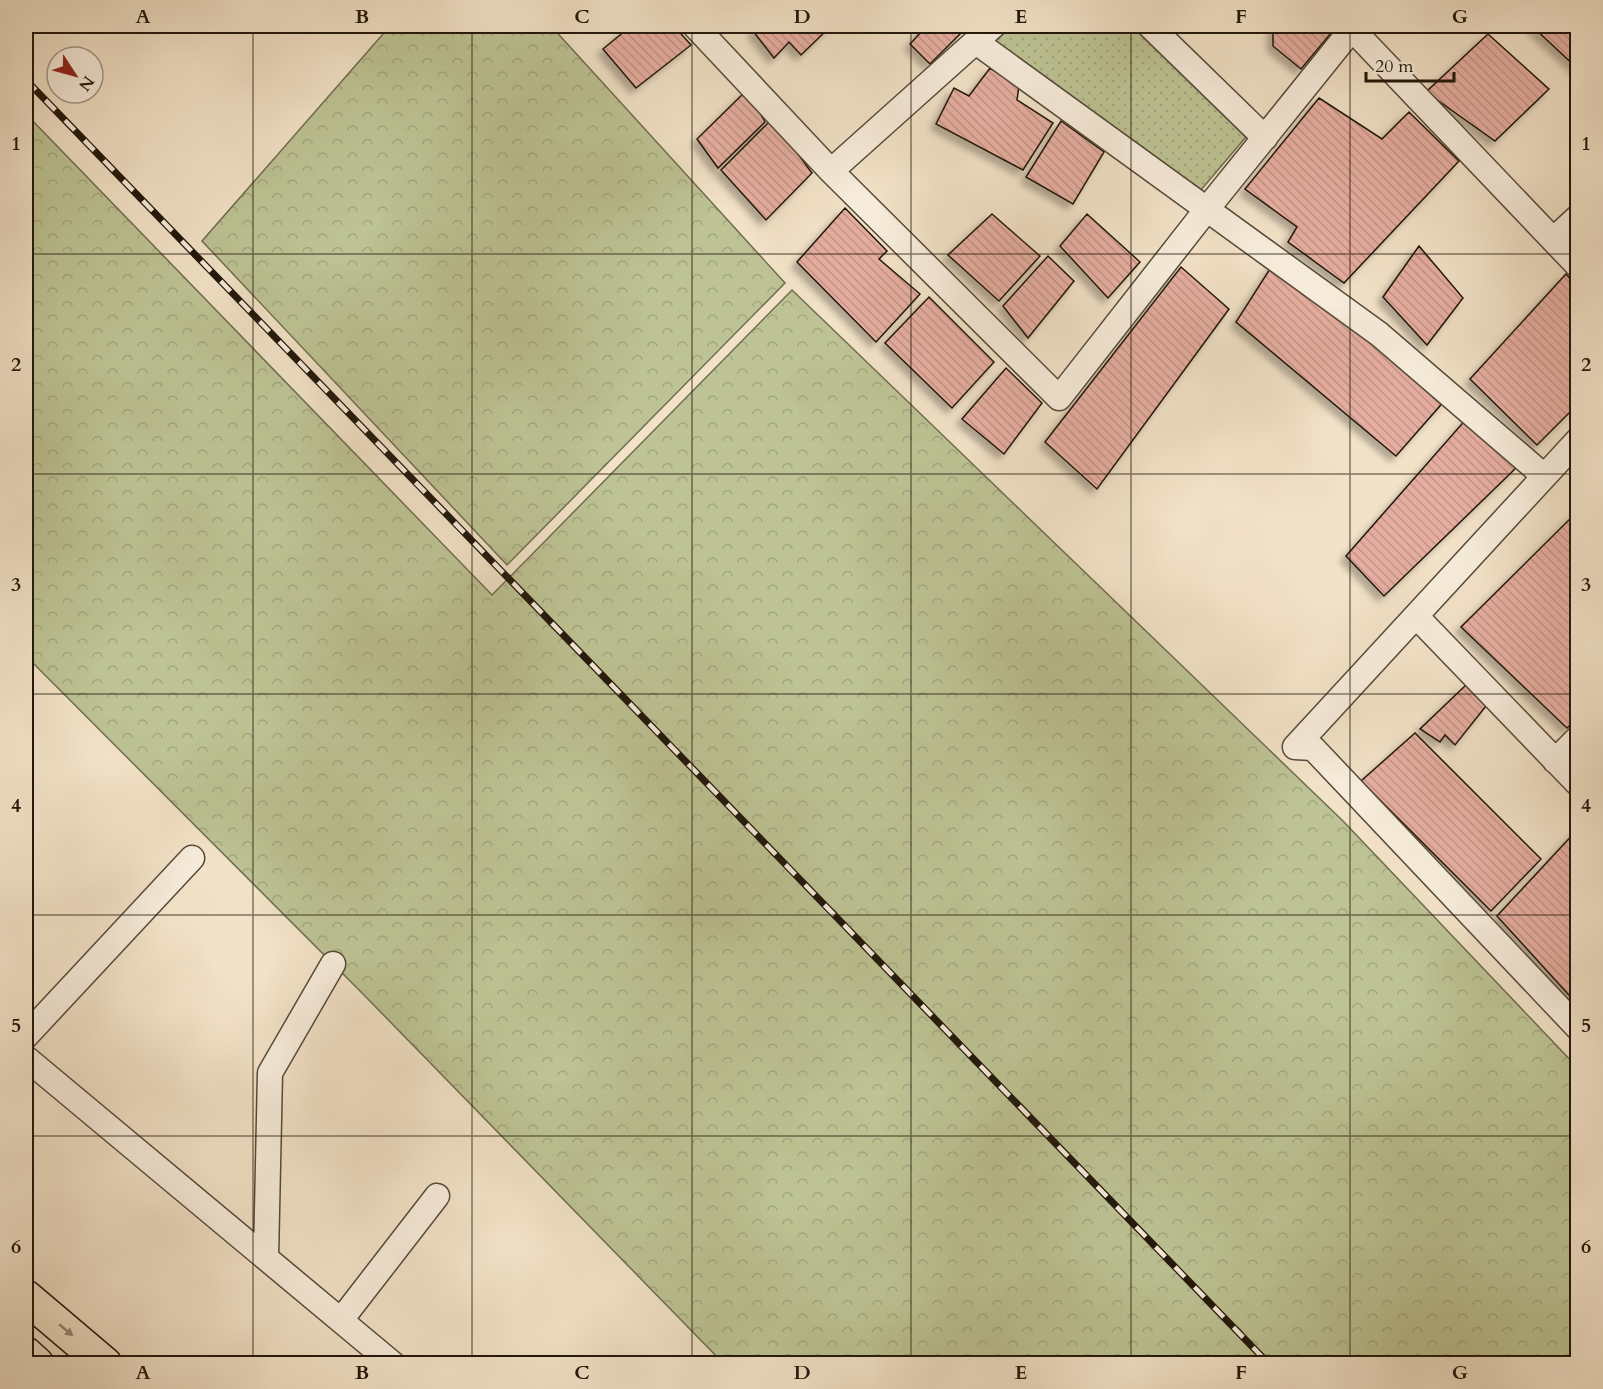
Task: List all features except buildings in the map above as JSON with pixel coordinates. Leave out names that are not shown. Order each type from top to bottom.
[{"type":"highway","points":[[26,1297],[105,1364]]},
{"type":"highway","points":[[26,1354],[37,1364]]},
{"type":"street","points":[[695,26],[831,171],[1059,398],[1352,29],[1578,266]]},
{"type":"street","points":[[1150,26],[1265,138]]},
{"type":"street","points":[[831,171],[985,34],[1207,209],[1379,334],[1544,476]]},
{"type":"street","points":[[1553,240],[1578,217]]},
{"type":"street","points":[[1578,440],[1295,747],[1313,748],[1578,1028]]},
{"type":"street","points":[[1416,616],[1578,784]]},
{"type":"street","points":[[1555,761],[1578,738]]},
{"type":"street","points":[[26,1036],[192,858]]},
{"type":"street","points":[[266,1257],[270,1073],[333,964]]},
{"type":"street","points":[[26,1058],[393,1364]]},
{"type":"street","points":[[341,1320],[437,1196]]},
{"type":"green space","points":[[390,26],[551,26],[785,283],[507,565],[202,241]]},
{"type":"green space","points":[[1012,26],[1141,26],[1251,131],[1195,197],[991,45]]},
{"type":"green space","points":[[26,114],[492,595],[792,290],[1343,821],[1577,1067],[1577,1363],[723,1363],[363,994],[26,656]]},
{"type":"railway","points":[[26,80],[1269,1364]]}]
